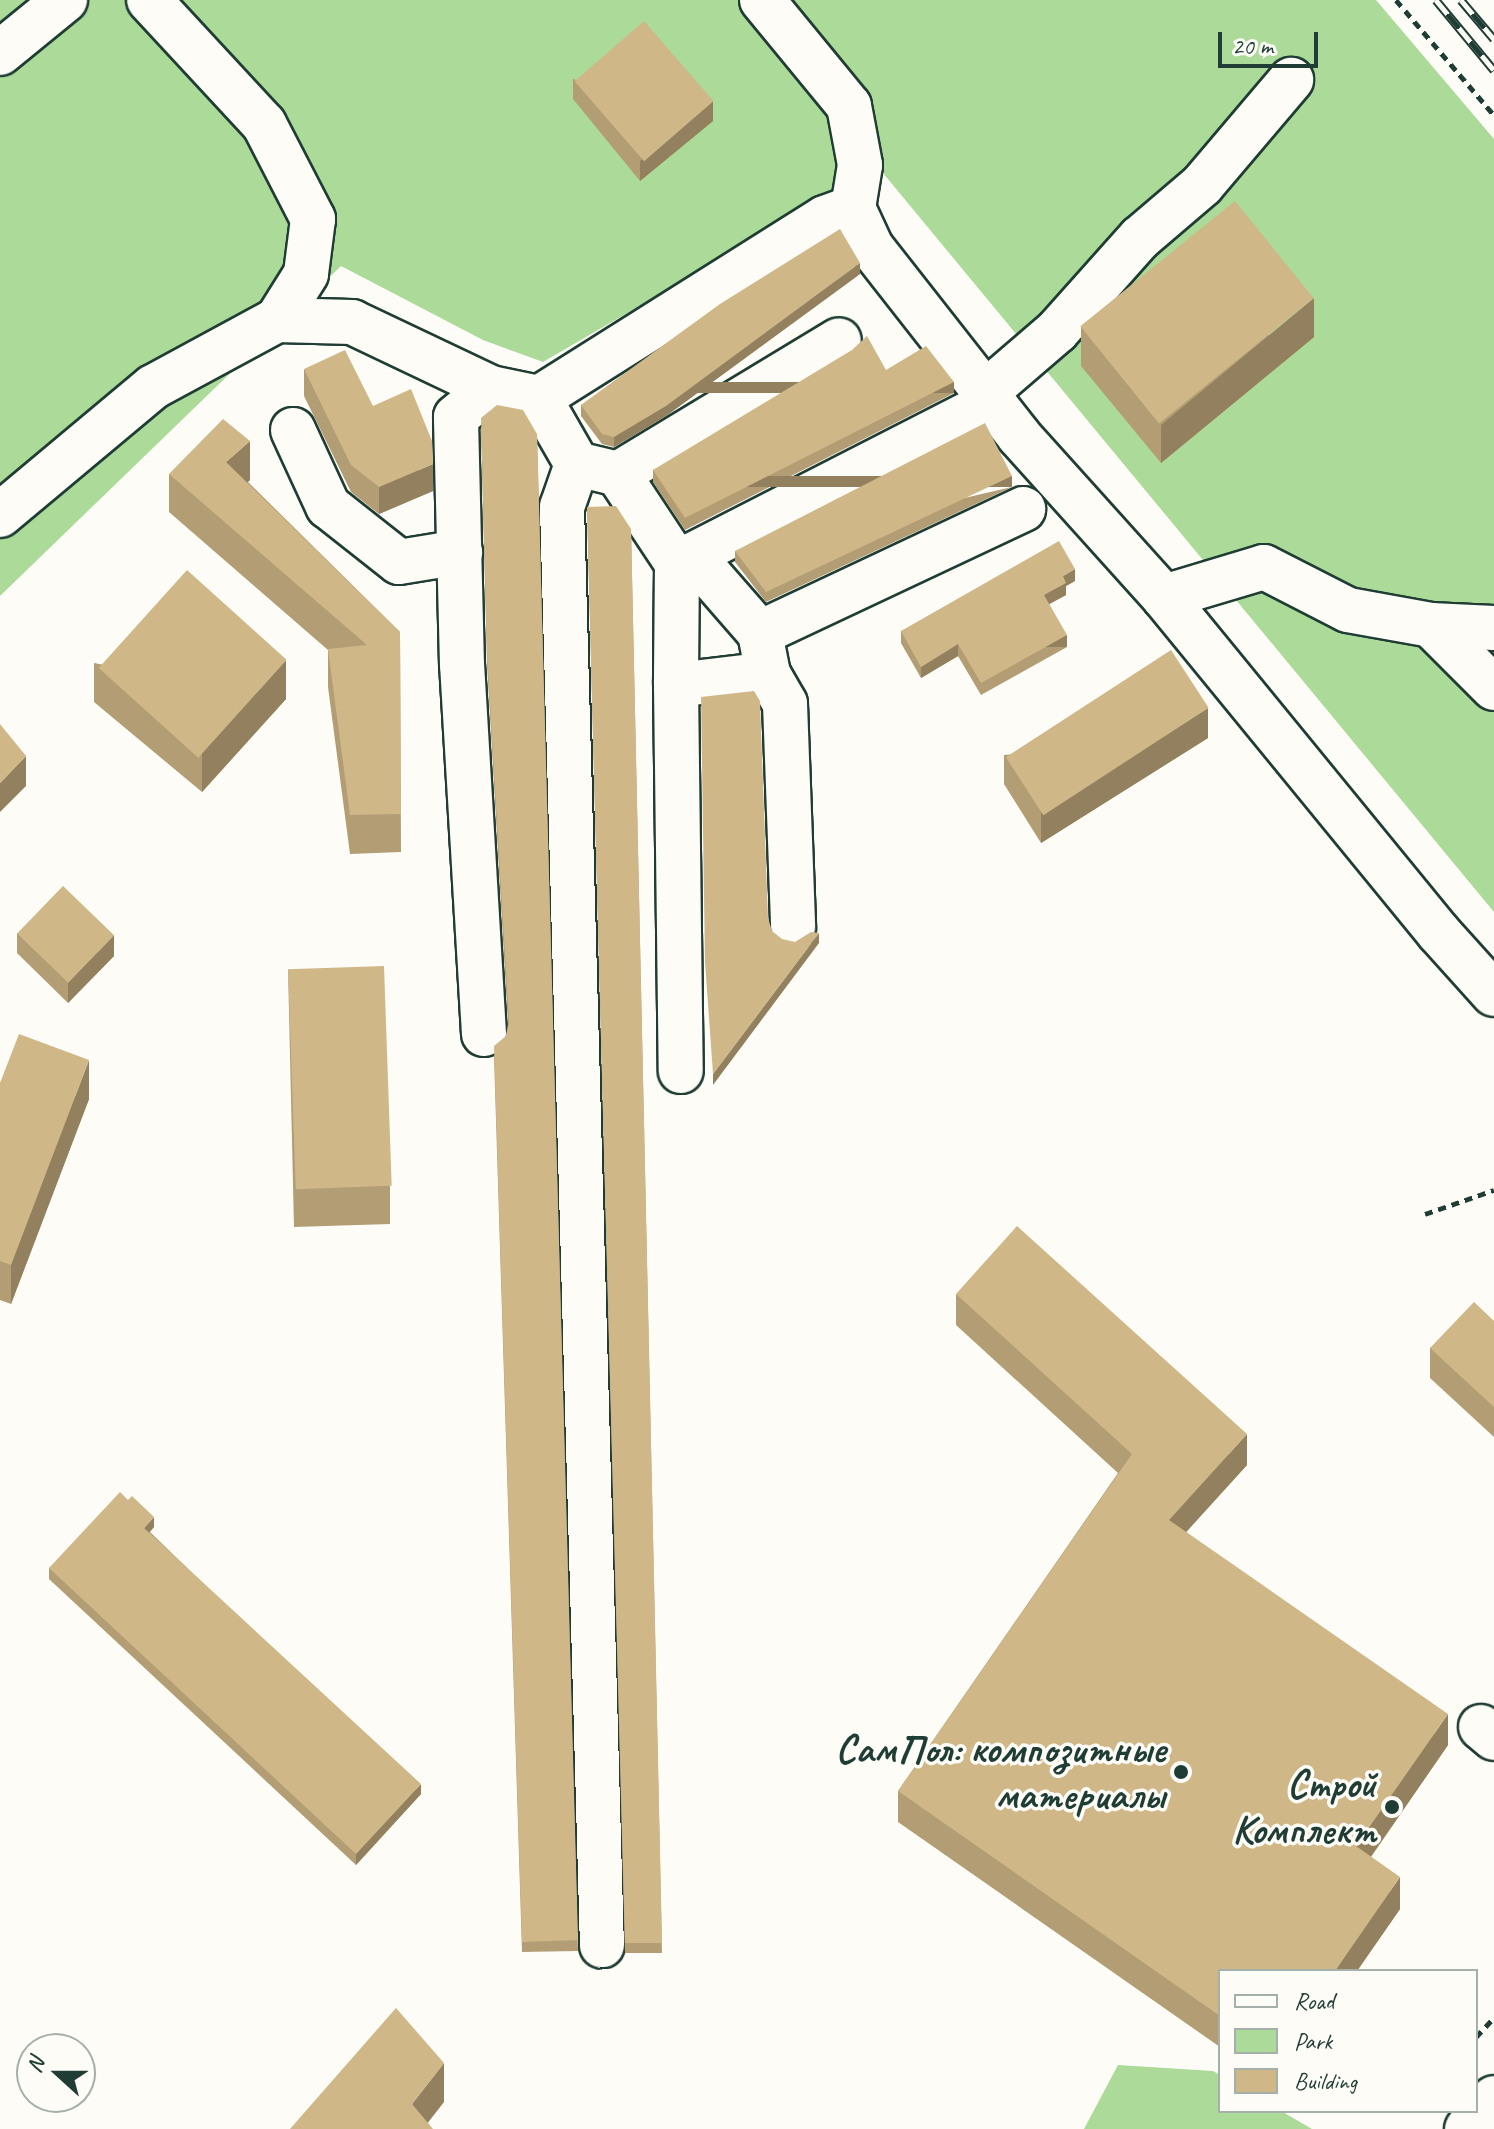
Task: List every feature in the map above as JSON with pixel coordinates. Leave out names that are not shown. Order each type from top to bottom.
[{"type":"street","points":[[0,53],[65,0]]},
{"type":"street","points":[[0,515],[153,387],[277,320],[306,274],[313,219],[264,124],[149,0]]},
{"type":"street","points":[[762,0],[849,106],[860,165],[853,208],[871,247],[989,398],[1164,597],[1439,933],[1494,994]]},
{"type":"street","points":[[685,559],[989,398],[1057,331],[1140,238],[1202,185],[1291,80]]},
{"type":"street","points":[[539,398],[825,218],[853,208]]},
{"type":"street","points":[[277,320],[352,322],[491,388],[539,398],[597,469],[685,559],[764,653],[785,704],[793,927]]},
{"type":"street","points":[[602,1945],[562,507],[597,469],[839,340]]},
{"type":"street","points":[[484,1034],[462,665],[456,417],[491,388]]},
{"type":"street","points":[[293,430],[328,506],[399,562],[460,552]]},
{"type":"street","points":[[676,685],[764,653],[1023,509]]},
{"type":"street","points":[[681,1071],[676,685],[685,559]]},
{"type":"street","points":[[1164,597],[1264,567],[1348,610],[1431,625],[1494,628]]},
{"type":"street","points":[[1431,625],[1494,688]]},
{"type":"street","points":[[1467,2129],[1494,2098]]},
{"type":"path","points":[[1396,0],[1494,115]]},
{"type":"path","points":[[1425,1214],[1494,1190]]},
{"type":"path","points":[[1478,2035],[1494,2018]]},
{"type":"green space","points":[[0,0],[1376,0],[1494,139],[1494,912],[878,167],[543,362],[483,340],[341,266],[0,596]]},
{"type":"green space","points":[[1118,2065],[1213,2071],[1218,2074],[1218,2113],[1284,2113],[1312,2129],[1084,2129]]},
{"type":"building","points":[[644,21],[714,101],[644,161],[575,81]]},
{"type":"building","points":[[1235,201],[1314,298],[1159,423],[1080,326]]},
{"type":"building","points":[[840,229],[860,263],[666,406],[614,437],[602,434],[581,405],[720,304]]},
{"type":"building","points":[[867,336],[886,370],[926,346],[954,382],[685,518],[653,470],[852,350]]},
{"type":"building","points":[[345,350],[373,406],[411,389],[432,441],[433,464],[379,487],[351,465],[304,369]]},
{"type":"building","points":[[497,405],[523,410],[537,434],[578,1940],[522,1942],[494,1046],[506,1036],[509,1022],[487,654],[481,418]]},
{"type":"building","points":[[223,419],[250,441],[226,462],[400,632],[401,814],[350,815],[328,649],[367,645],[169,474]]},
{"type":"building","points":[[985,423],[1012,476],[766,592],[735,551]]},
{"type":"building","points":[[616,506],[631,529],[662,1943],[625,1943],[587,507]]},
{"type":"building","points":[[1059,541],[1075,569],[1063,576],[1066,583],[1044,595],[1067,635],[981,683],[958,644],[921,667],[901,631]]},
{"type":"building","points":[[187,570],[287,660],[198,758],[99,668]]},
{"type":"building","points":[[1171,650],[1209,708],[1043,815],[1006,757]]},
{"type":"building","points":[[754,691],[760,701],[768,918],[772,931],[782,939],[795,942],[811,932],[819,933],[713,1074],[705,962],[701,697]]},
{"type":"building","points":[[0,724],[26,756],[0,783]]},
{"type":"building","points":[[63,886],[114,935],[68,983],[17,933]]},
{"type":"building","points":[[384,966],[392,1186],[296,1189],[288,969]]},
{"type":"building","points":[[19,1034],[89,1060],[11,1265],[0,1261],[0,1083]]},
{"type":"building","name":"СамПол: композитные материалы","points":[[1017,1226],[1247,1434],[1169,1520],[1448,1714],[1356,1846],[1400,1877],[1336,1969],[1218,1969],[1218,2015],[898,1791],[1132,1454],[956,1294]]},
{"type":"building","points":[[1474,1302],[1494,1321],[1494,1407],[1430,1348]]},
{"type":"building","points":[[120,1492],[128,1500],[132,1496],[154,1517],[144,1528],[421,1784],[356,1854],[49,1568]]},
{"type":"building","points":[[396,2008],[444,2063],[412,2104],[433,2129],[290,2129]]},
{"type":"railway","points":[[1436,0],[1494,70]]},
{"type":"railway","points":[[1461,0],[1494,39]]},
{"type":"place","name":"СамПол: композитные материалы","points":[[1181,1772]]},
{"type":"place","name":"Строй Комплект","points":[[1392,1807]]}]
